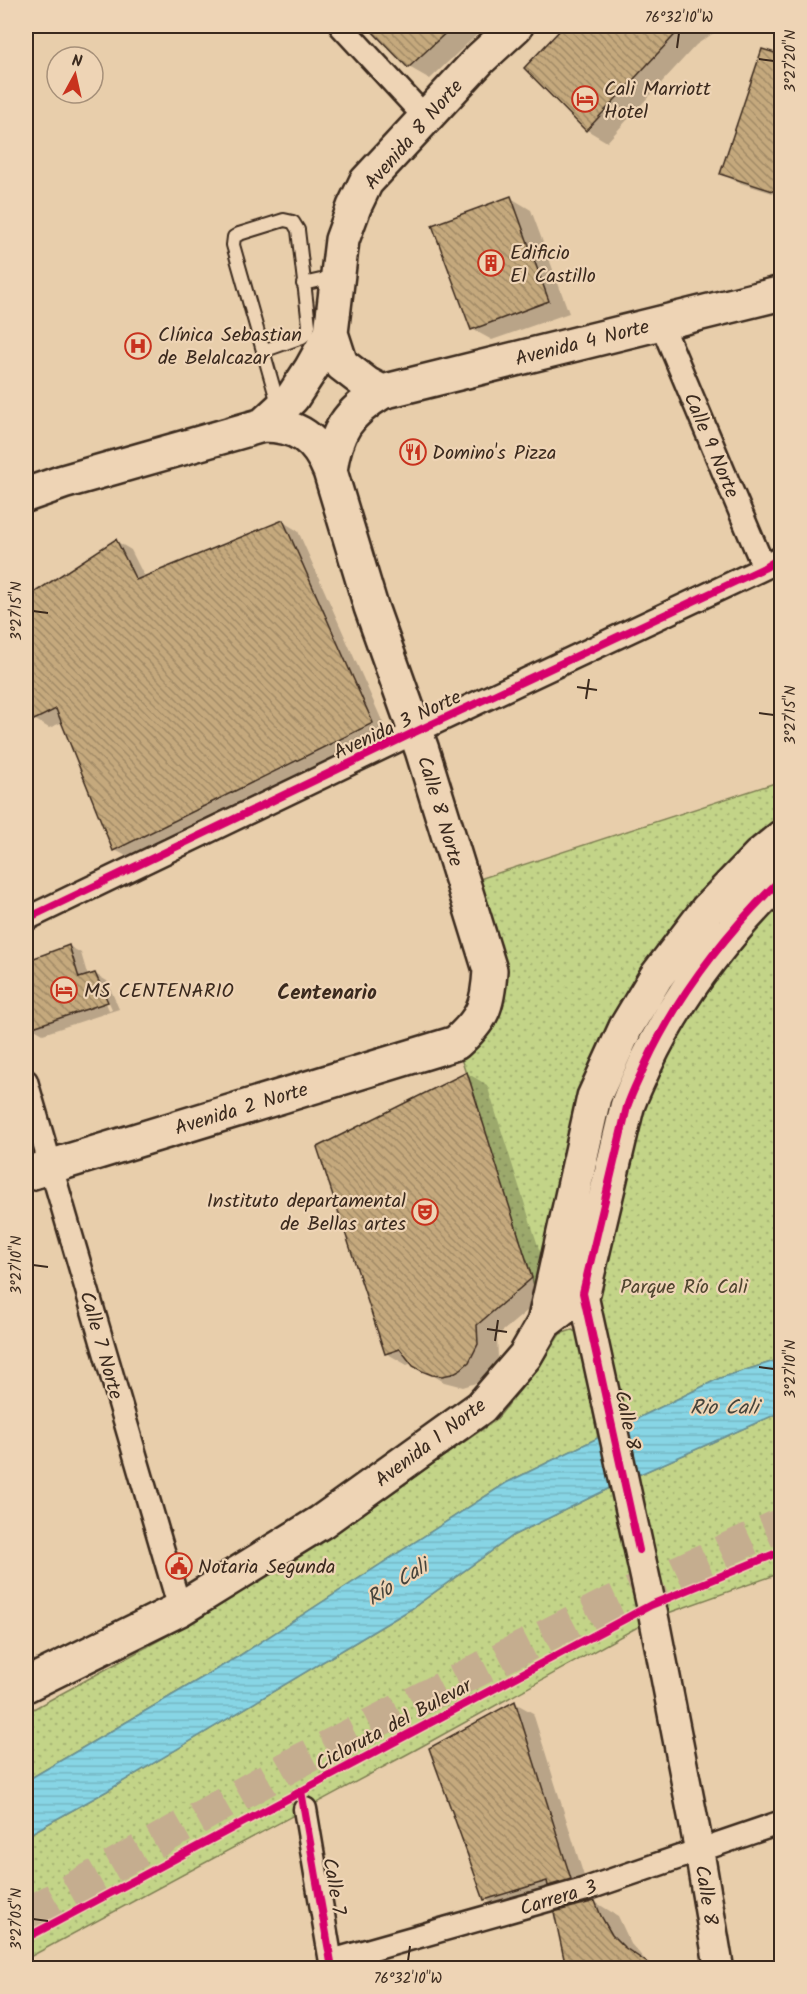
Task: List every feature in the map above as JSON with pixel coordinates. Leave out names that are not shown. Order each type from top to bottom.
[{"type":"main road","name":"Avenida 8 Norte","points":[[272,418],[303,384],[331,333],[342,240],[366,182],[480,59],[516,26]]},
{"type":"main road","name":"Avenida 4 Norte","points":[[382,392],[782,293]]},
{"type":"main road","name":"Avenida 8 Norte","points":[[331,333],[341,364],[360,380],[382,392]]},
{"type":"main road","name":"Calle 8 Norte","points":[[330,471],[332,452],[339,433],[365,402],[382,392]]},
{"type":"main road","name":"Calle 8 Norte","points":[[272,418],[278,425],[292,429],[316,445],[330,471],[372,607],[422,750],[490,970],[486,1007],[471,1030],[456,1043]]},
{"type":"main road","points":[[26,495],[272,418]]},
{"type":"main road","name":"Avenida 1 Norte","points":[[26,1686],[180,1610],[321,1522],[482,1407],[525,1356],[544,1323],[594,1096],[626,1027],[656,977],[707,910],[759,856],[782,837]]},
{"type":"main road","points":[[707,910],[782,865]]},
{"type":"main road","points":[[544,1323],[583,1293],[627,1107],[651,1053],[685,993],[736,926],[782,878]]},
{"type":"main road","name":"Avenida 2 Norte","points":[[38,1171],[456,1043]]},
{"type":"street","points":[[340,26],[425,117]]},
{"type":"street","name":"Calle 9 Norte","points":[[661,323],[772,563]]},
{"type":"street","name":"Avenida 3 Norte","points":[[26,919],[772,563]]},
{"type":"street","name":"Calle 7 Norte","points":[[26,1081],[38,1171],[180,1610]]},
{"type":"street","name":"Calle 8","points":[[583,1293],[654,1618],[699,1849],[719,1968]]},
{"type":"street","name":"Calle 7","points":[[305,1809],[332,1965]]},
{"type":"street","name":"Carrera 3","points":[[332,1965],[584,1890],[782,1822]]},
{"type":"lane","points":[[263,351],[302,338],[307,333],[309,325],[298,230],[293,222],[284,220],[239,234],[234,237],[233,245],[263,351],[272,418]]},
{"type":"lane","points":[[303,284],[337,276]]},
{"type":"green space","points":[[781,781],[781,837],[626,1027],[544,1323],[532,1278],[456,1043],[486,1007],[464,884]]},
{"type":"green space","name":"Parque Río Cali","points":[[781,878],[781,1359],[720,1378],[614,1430],[583,1293],[627,1107]]},
{"type":"green space","points":[[572,1330],[578,1333],[598,1438],[506,1483],[239,1656],[26,1781],[26,1713],[185,1626],[330,1535],[496,1420],[540,1365],[560,1334]]},
{"type":"green space","points":[[781,1412],[781,1573],[654,1618],[415,1750],[26,1959],[26,1836],[107,1791],[411,1609],[514,1535],[622,1482]]},
{"type":"water","name":"Rio Cali","points":[[781,1359],[781,1412],[622,1482],[514,1535],[411,1609],[107,1791],[26,1836],[26,1781],[239,1656],[506,1483],[720,1378]]},
{"type":"building","points":[[367,26],[453,26],[408,68]]},
{"type":"building","name":"Cali Marriott Hotel","points":[[564,26],[683,26],[586,131],[524,68]]},
{"type":"building","points":[[762,49],[782,55],[782,194],[720,174]]},
{"type":"building","name":"Edificio El Castillo","points":[[511,196],[549,301],[471,330],[432,225]]},
{"type":"building","points":[[283,520],[373,723],[113,851],[56,709],[32,721],[26,704],[26,598],[116,539],[136,580]]},
{"type":"building","name":"MS CENTENARIO","points":[[69,945],[79,978],[95,973],[108,1002],[30,1028],[26,1014],[26,961]]},
{"type":"building","name":"Instituto departamental de Bellas artes","points":[[467,1072],[532,1278],[477,1325],[478,1344],[469,1362],[452,1374],[442,1376],[432,1375],[413,1366],[400,1349],[385,1354],[317,1147]]},
{"type":"building","points":[[515,1701],[571,1879],[548,1886],[547,1881],[484,1900],[429,1748]]},
{"type":"building","points":[[595,1901],[612,1935],[624,1947],[655,1968],[566,1968],[554,1912]]},
{"type":"tunnel","points":[[26,1915],[303,1759],[602,1607],[782,1524]]},
{"type":"cycle path","points":[[26,919],[764,568],[782,557]]},
{"type":"cycle path","points":[[639,1550],[583,1293],[627,1107],[645,1065],[688,989],[742,920],[782,878]]},
{"type":"cycle path","name":"Cicloruta del Bulevar","points":[[26,1938],[651,1605],[782,1551]]},
{"type":"cycle path","points":[[301,1791],[332,1968]]},
{"type":"place","name":"Cali Marriott Hotel","points":[[585,99]]},
{"type":"place","name":"Edificio El Castillo","points":[[491,263]]},
{"type":"place","name":"Clínica Sebastian de Belalcazar","points":[[138,346]]},
{"type":"place","name":"Domino's Pizza","points":[[413,452]]},
{"type":"place","name":"MS CENTENARIO","points":[[64,990]]},
{"type":"place","name":"Instituto departamental de Bellas artes","points":[[425,1212]]},
{"type":"place","name":"Notaria Segunda","points":[[179,1566]]},
{"type":"district","name":"Centenario","points":[[327,992]]},
{"type":"water label","name":"Río Cali","points":[[397,1582]]}]
